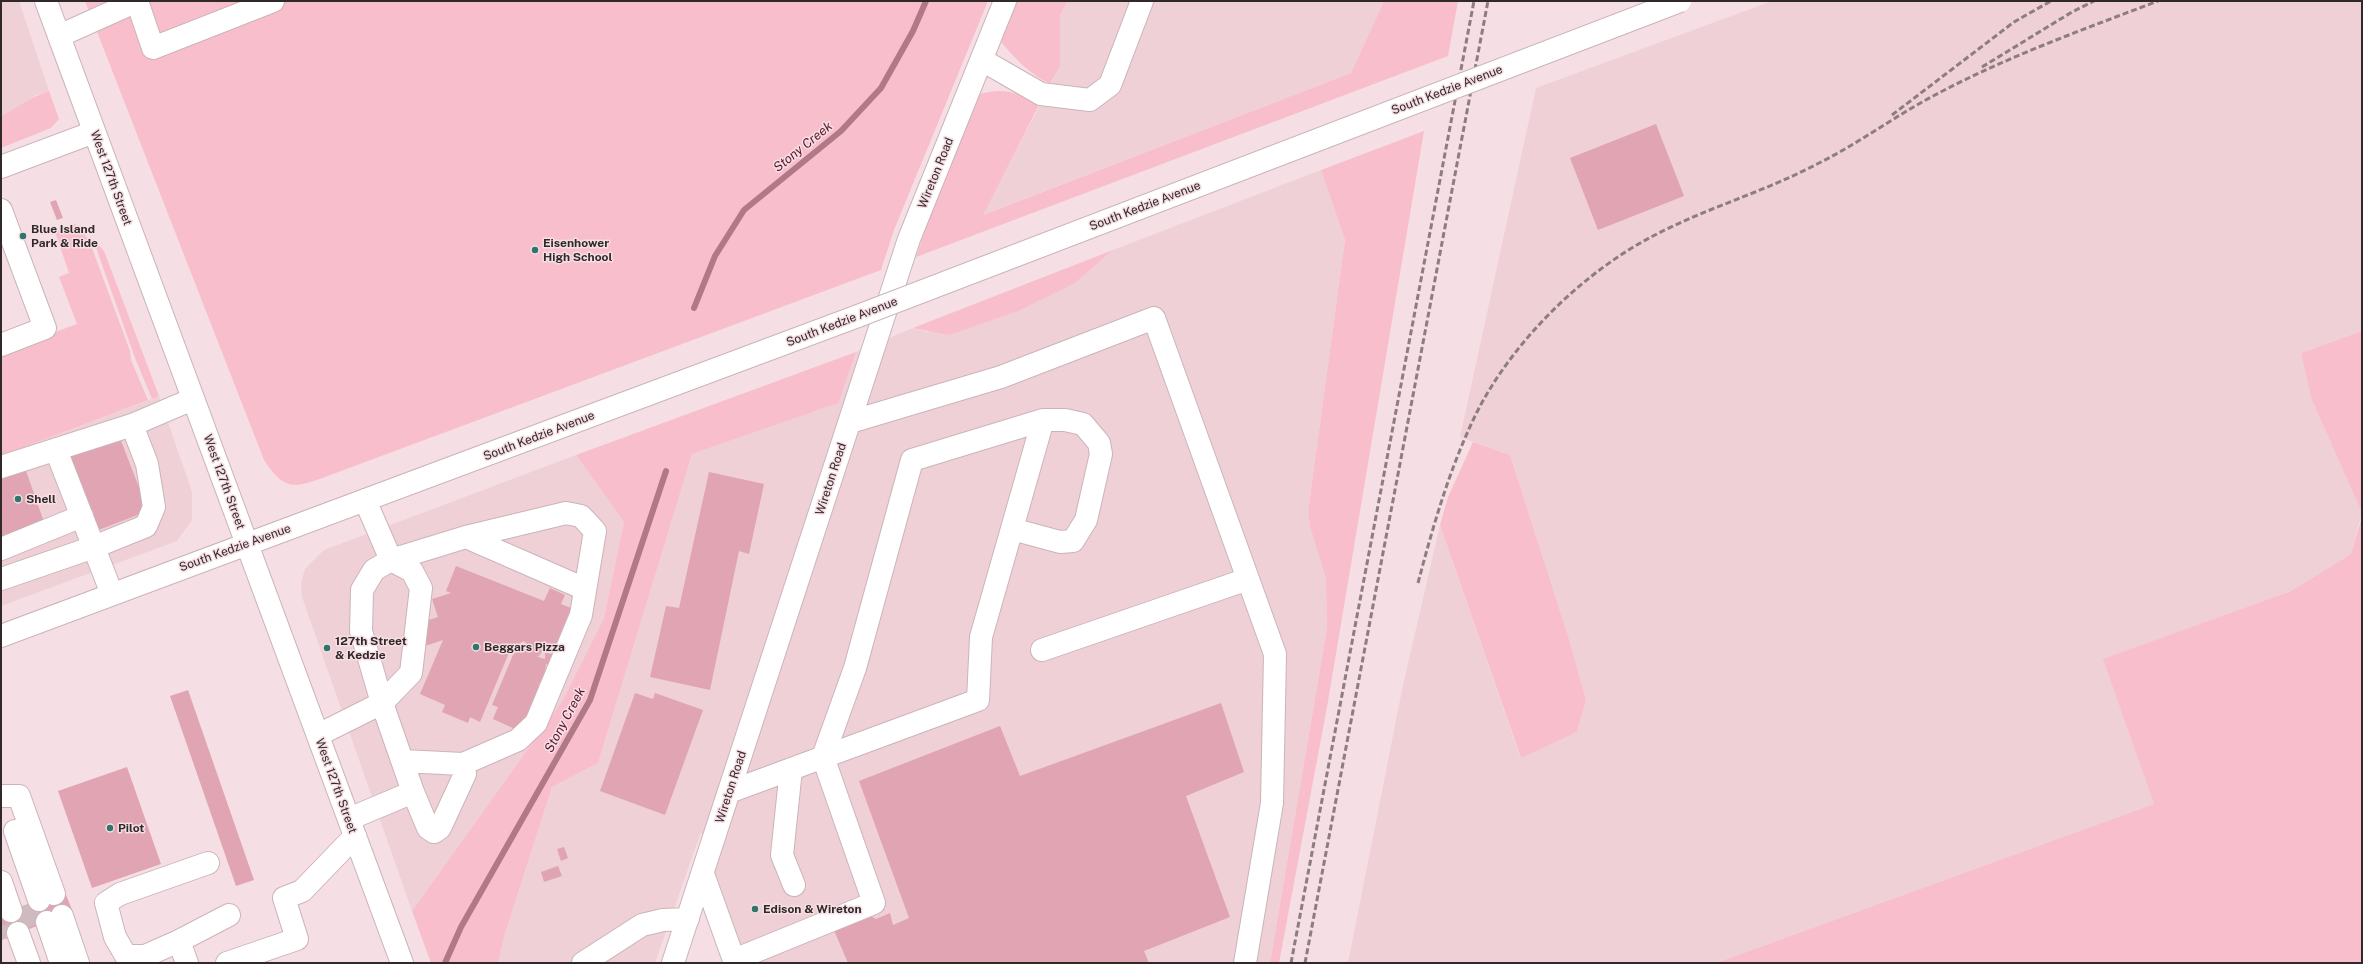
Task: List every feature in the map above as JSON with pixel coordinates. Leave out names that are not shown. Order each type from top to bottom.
[{"type":"main road","name":"West 127th Street","points":[[46,1],[402,963]]},
{"type":"main road","points":[[59,36],[137,1],[153,48],[273,1]]},
{"type":"main road","name":"Wireton Road","points":[[673,963],[909,239],[1005,1]]},
{"type":"main road","points":[[982,60],[1040,94],[1090,100],[1110,85],[1142,1]]},
{"type":"main road","name":"South Kedzie Avenue","points":[[1,636],[246,543],[858,316],[1680,1]]},
{"type":"main road","points":[[1,167],[94,132]]},
{"type":"main road","points":[[1,210],[45,328],[1,345]]},
{"type":"main road","points":[[850,422],[1001,377],[1154,318],[1275,654],[1272,803],[1245,963]]},
{"type":"main road","points":[[1,467],[132,426],[193,399]]},
{"type":"main road","points":[[703,874],[735,961],[874,903],[823,757],[855,668],[912,460],[1044,420],[1065,420],[1083,424],[1099,443],[1101,454],[1086,520],[1073,541],[1060,542],[1012,529]]},
{"type":"main road","points":[[730,792],[978,700],[981,637],[1044,420]]},
{"type":"main road","points":[[1,579],[94,547],[146,526],[154,507],[147,464],[132,426]]},
{"type":"main road","points":[[56,450],[112,594]]},
{"type":"main road","points":[[318,736],[382,703],[411,673],[421,588],[412,570],[391,560],[365,500]]},
{"type":"main road","points":[[403,761],[463,764],[518,740],[536,723],[581,616],[595,531],[581,516],[566,513],[466,537],[391,560],[374,570],[362,590],[361,631],[382,703],[413,792],[428,828],[434,832],[440,828],[465,774],[463,764]]},
{"type":"main road","points":[[1,549],[82,516]]},
{"type":"main road","points":[[466,537],[585,589]]},
{"type":"main road","points":[[1042,650],[1248,579]]},
{"type":"main road","points":[[791,769],[782,855],[794,885]]},
{"type":"main road","points":[[227,963],[297,939],[284,898],[302,891],[352,827],[413,792]]},
{"type":"main road","points":[[2,796],[32,903]]},
{"type":"main road","points":[[1,834],[32,903]]},
{"type":"main road","points":[[208,863],[120,894],[106,903],[115,937],[126,956],[145,956],[179,941],[229,915]]},
{"type":"main road","points":[[1,882],[32,903]]},
{"type":"main road","points":[[583,963],[642,925],[663,920],[688,918]]},
{"type":"main road","points":[[13,963],[33,928]]},
{"type":"main road","points":[[28,963],[33,928]]},
{"type":"main road","points":[[33,928],[46,963]]},
{"type":"main road","points":[[33,928],[61,963]]},
{"type":"main road","points":[[33,928],[78,963]]},
{"type":"main road","points":[[179,941],[187,963]]},
{"type":"shaded area","points":[[1,1],[19,1],[49,91],[36,95],[21,106],[1,116]]},
{"type":"shaded area","name":"Eisenhower High School","points":[[85,1],[988,1],[894,230],[881,270],[325,477],[305,484],[297,485],[284,482],[277,477],[264,460]]},
{"type":"shaded area","points":[[1015,1],[1067,1],[1060,16],[1060,67],[1050,84],[1029,70],[1000,41]]},
{"type":"shaded area","points":[[1067,1],[1384,1],[1351,73],[982,215],[1060,67],[1060,16]]},
{"type":"shaded area","points":[[1384,1],[1458,1],[1448,56],[916,257],[970,98],[980,94],[997,91],[1022,95],[1040,103],[983,215],[1351,73]]},
{"type":"shaded area","points":[[1772,1],[2362,1],[2362,331],[2301,353],[2311,398],[2362,513],[2351,554],[2291,591],[2104,659],[2154,804],[1716,963],[1348,963],[1403,685],[1440,525],[1520,757],[1577,732],[1586,700],[1569,639],[1510,455],[1460,437],[1536,88]]},
{"type":"shaded area","points":[[49,91],[59,119],[51,128],[1,148],[1,116],[31,99]]},
{"type":"shaded area","points":[[1424,131],[1327,707],[1279,963],[1270,963],[1327,628],[1326,579],[1310,527],[1308,512],[1345,240],[1321,170]]},
{"type":"shaded area","points":[[1321,170],[1345,240],[1308,512],[1310,527],[1326,579],[1327,628],[1270,963],[745,963],[724,905],[701,832],[655,963],[498,963],[504,937],[552,787],[598,763],[692,454],[837,403],[856,352],[913,328],[928,332],[1075,283],[1113,250]]},
{"type":"shaded area","points":[[75,224],[89,240],[130,351],[131,360],[148,400],[1,456],[1,352],[77,324],[59,277],[69,273],[55,232]]},
{"type":"shaded area","points":[[93,239],[104,251],[159,396],[152,399],[135,358]]},
{"type":"shaded area","points":[[1113,250],[1075,283],[1018,311],[949,335],[913,328]]},
{"type":"shaded area","points":[[2362,331],[2362,513],[2311,398],[2301,353]]},
{"type":"shaded area","points":[[856,352],[838,403],[692,454],[598,763],[552,787],[504,937],[498,963],[431,963],[412,911],[563,700],[604,618],[624,522],[576,455]]},
{"type":"shaded area","points":[[159,396],[192,492],[192,520],[177,541],[1,606],[1,456]]},
{"type":"shaded area","points":[[1473,442],[1510,455],[1569,639],[1586,700],[1577,732],[1521,758],[1440,525],[1448,497]]},
{"type":"shaded area","points":[[576,455],[624,522],[604,618],[563,700],[412,911],[302,597],[301,583],[305,569],[324,550]]},
{"type":"shaded area","points":[[2362,517],[2362,963],[1716,963],[2154,804],[2103,659],[2291,591],[2351,554]]},
{"type":"building","points":[[1656,124],[1684,196],[1598,230],[1570,158]]},
{"type":"building","points":[[56,200],[63,218],[57,220],[50,202]]},
{"type":"building","name":"Shell","points":[[120,438],[148,511],[96,531],[69,457]]},
{"type":"building","name":"Shell","points":[[25,468],[44,522],[1,539],[1,476]]},
{"type":"building","points":[[709,472],[764,484],[749,554],[739,551],[710,690],[650,677],[666,606],[679,608]]},
{"type":"building","name":"Beggars Pizza","points":[[456,566],[544,601],[550,588],[565,595],[561,604],[571,608],[554,650],[546,646],[538,657],[545,659],[545,653],[554,654],[553,665],[546,664],[544,684],[539,683],[535,707],[515,729],[493,719],[498,707],[492,705],[513,655],[526,643],[524,641],[511,648],[480,722],[470,717],[468,723],[442,712],[445,705],[420,694],[443,640],[425,646],[417,624],[438,617],[432,599],[451,593],[446,591]]},
{"type":"building","points":[[188,690],[254,880],[236,886],[170,696]]},
{"type":"building","points":[[635,693],[653,699],[655,693],[703,710],[665,815],[600,791]]},
{"type":"building","points":[[1221,703],[1244,772],[1186,796],[1230,917],[1144,951],[1149,963],[848,963],[833,928],[867,914],[876,919],[890,913],[893,925],[909,918],[859,781],[1000,726],[1020,776]]},
{"type":"building","name":"Pilot","points":[[127,767],[161,864],[92,888],[58,791]]},
{"type":"building","points":[[564,847],[568,858],[561,861],[557,849]]},
{"type":"building","points":[[558,866],[562,876],[544,882],[541,872]]},
{"type":"building","points":[[64,890],[73,912],[1,940],[1,915]]},
{"type":"waterway","name":"Stony Creek","points":[[694,308],[715,256],[744,210],[841,131],[881,88],[913,31],[926,1]]},
{"type":"waterway","name":"Stony Creek","points":[[445,963],[461,927],[590,700],[666,471]]},
{"type":"tunnel","points":[[25,905],[33,928]]},
{"type":"tunnel","points":[[1,926],[5,939]]},
{"type":"railway","points":[[1291,963],[1474,1]]},
{"type":"railway","points":[[1305,963],[1488,1]]},
{"type":"railway","points":[[1892,115],[2014,22],[2051,1]]},
{"type":"railway","points":[[1982,67],[2072,12],[2094,1]]},
{"type":"railway","points":[[1418,583],[1436,518],[1450,476],[1476,414],[1491,387],[1509,361],[1551,312],[1600,269],[1626,251],[1673,226],[1797,174],[1831,157],[1924,101],[1981,72],[2039,47],[2158,1]]},
{"type":"place","name":"Blue Island Park & Ride","points":[[23,236]]},
{"type":"place","name":"Eisenhower High School","points":[[535,250]]},
{"type":"place","name":"Shell","points":[[18,499]]},
{"type":"place","name":"Beggars Pizza","points":[[476,647]]},
{"type":"place","name":"127th Street & Kedzie","points":[[327,648]]},
{"type":"place","name":"Pilot","points":[[110,828]]},
{"type":"place","name":"Edison & Wireton","points":[[755,909]]}]
